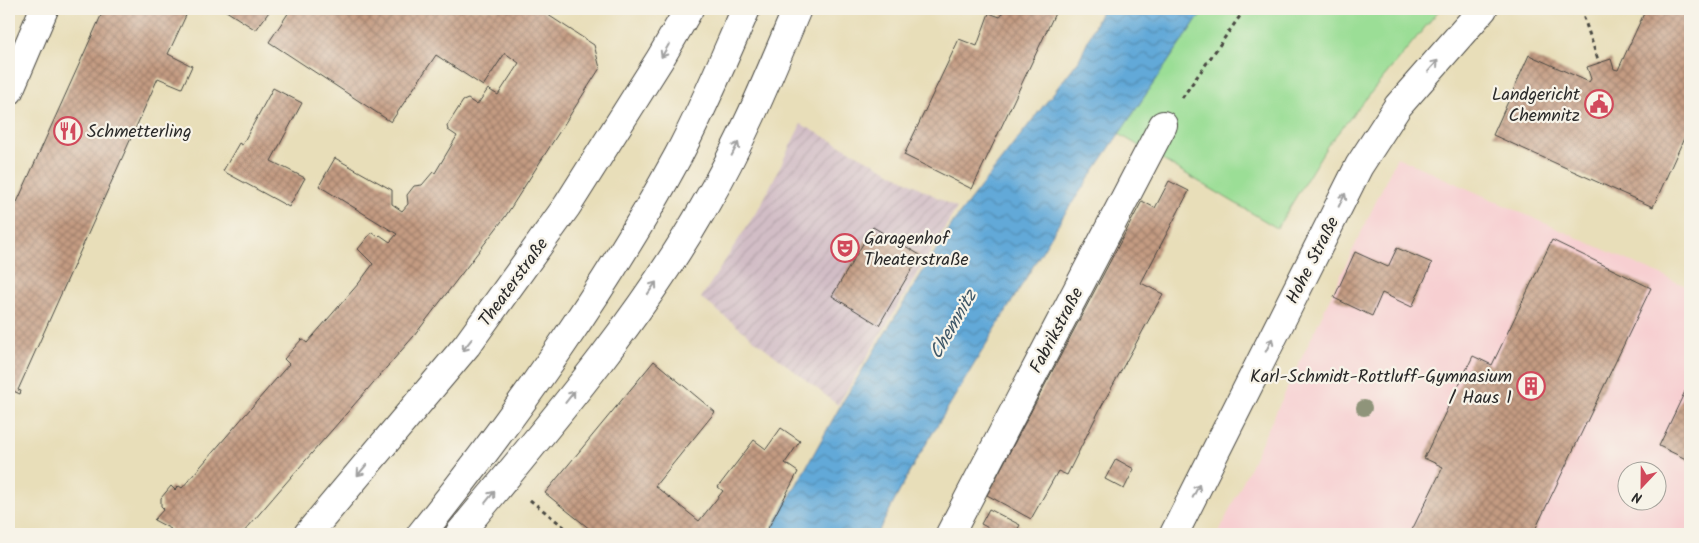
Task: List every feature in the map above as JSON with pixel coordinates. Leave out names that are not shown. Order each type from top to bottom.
[{"type":"main road","points":[[9,91],[44,9]]},
{"type":"main road","name":"Theaterstraße","points":[[308,534],[467,346],[567,206],[660,59],[689,9]]},
{"type":"main road","points":[[420,534],[511,417],[594,298],[677,158],[746,9]]},
{"type":"main road","points":[[459,534],[624,328],[705,207],[760,100],[797,9]]},
{"type":"main road","name":"Hohe Straße","points":[[1174,534],[1359,166],[1398,106],[1483,9]]},
{"type":"main road","name":"Fabrikstraße","points":[[950,534],[1163,125]]},
{"type":"path","points":[[1163,125],[1245,9]]},
{"type":"path","points":[[1581,9],[1599,63]]},
{"type":"path","points":[[504,480],[570,534]]},
{"type":"shaded area","points":[[801,124],[957,208],[838,405],[701,298],[762,203]]},
{"type":"shaded area","points":[[1397,157],[1690,288],[1690,534],[1218,534]]},
{"type":"green space","points":[[1207,9],[1440,9],[1327,146],[1277,228],[1119,134],[1195,22]]},
{"type":"water","name":"Chemnitz","points":[[1102,9],[1207,9],[1195,22],[1064,215],[914,464],[877,534],[769,534],[842,403],[954,221],[1079,60]]},
{"type":"building","points":[[104,9],[189,9],[168,54],[192,66],[182,88],[158,78],[18,390],[21,391],[20,394],[9,389],[9,220]]},
{"type":"building","points":[[223,9],[271,9],[256,30]]},
{"type":"building","points":[[291,9],[539,9],[594,45],[600,68],[505,217],[414,336],[278,492],[244,534],[167,534],[171,529],[154,520],[164,509],[161,506],[161,498],[171,486],[175,490],[179,486],[182,488],[289,364],[284,359],[302,339],[307,343],[359,283],[373,264],[358,249],[372,232],[390,242],[397,234],[319,186],[335,158],[392,190],[392,204],[402,211],[408,204],[407,195],[414,186],[422,185],[433,172],[435,173],[457,136],[448,130],[447,126],[463,101],[468,99],[477,105],[488,89],[498,95],[519,63],[505,53],[483,86],[436,55],[391,122],[269,42]]},
{"type":"building","points":[[1004,9],[1057,9],[972,189],[904,155],[959,39],[977,46],[989,13],[1000,17]]},
{"type":"building","name":"Landgericht Chemnitz","points":[[1646,9],[1690,9],[1690,125],[1653,207],[1493,135],[1529,55],[1589,82],[1591,79],[1587,67],[1611,59],[1614,69],[1618,70]]},
{"type":"building","points":[[273,88],[302,103],[271,161],[305,178],[289,207],[223,171],[239,143],[242,145]]},
{"type":"building","points":[[1169,181],[1189,191],[1141,283],[1163,294],[1100,409],[1067,475],[1058,471],[1031,519],[987,495],[1142,201],[1155,208]]},
{"type":"building","points":[[873,227],[920,255],[879,325],[832,296]]},
{"type":"building","name":"Karl-Schmidt-Rottluff-Gymnasium / Haus 1","points":[[1552,240],[1651,288],[1533,534],[1410,534],[1443,467],[1424,458],[1448,407],[1473,356],[1492,365]]},
{"type":"building","points":[[1397,248],[1432,263],[1412,307],[1382,293],[1372,316],[1334,298],[1355,252],[1388,267]]},
{"type":"building","points":[[654,361],[715,412],[655,486],[699,521],[723,491],[718,487],[754,440],[766,449],[781,428],[800,441],[785,463],[798,472],[765,534],[596,534],[545,493]]},
{"type":"building","points":[[1690,381],[1690,461],[1659,446]]},
{"type":"building","points":[[1116,459],[1134,469],[1124,489],[1105,479]]},
{"type":"building","points":[[989,509],[1020,525],[1015,534],[1000,534],[981,524]]},
{"type":"place","name":"Landgericht Chemnitz","points":[[1599,104]]},
{"type":"place","name":"Schmetterling","points":[[68,131]]},
{"type":"place","name":"Garagenhof Theaterstraße","points":[[845,248]]},
{"type":"place","name":"Karl-Schmidt-Rottluff-Gymnasium / Haus 1","points":[[1531,386]]}]
